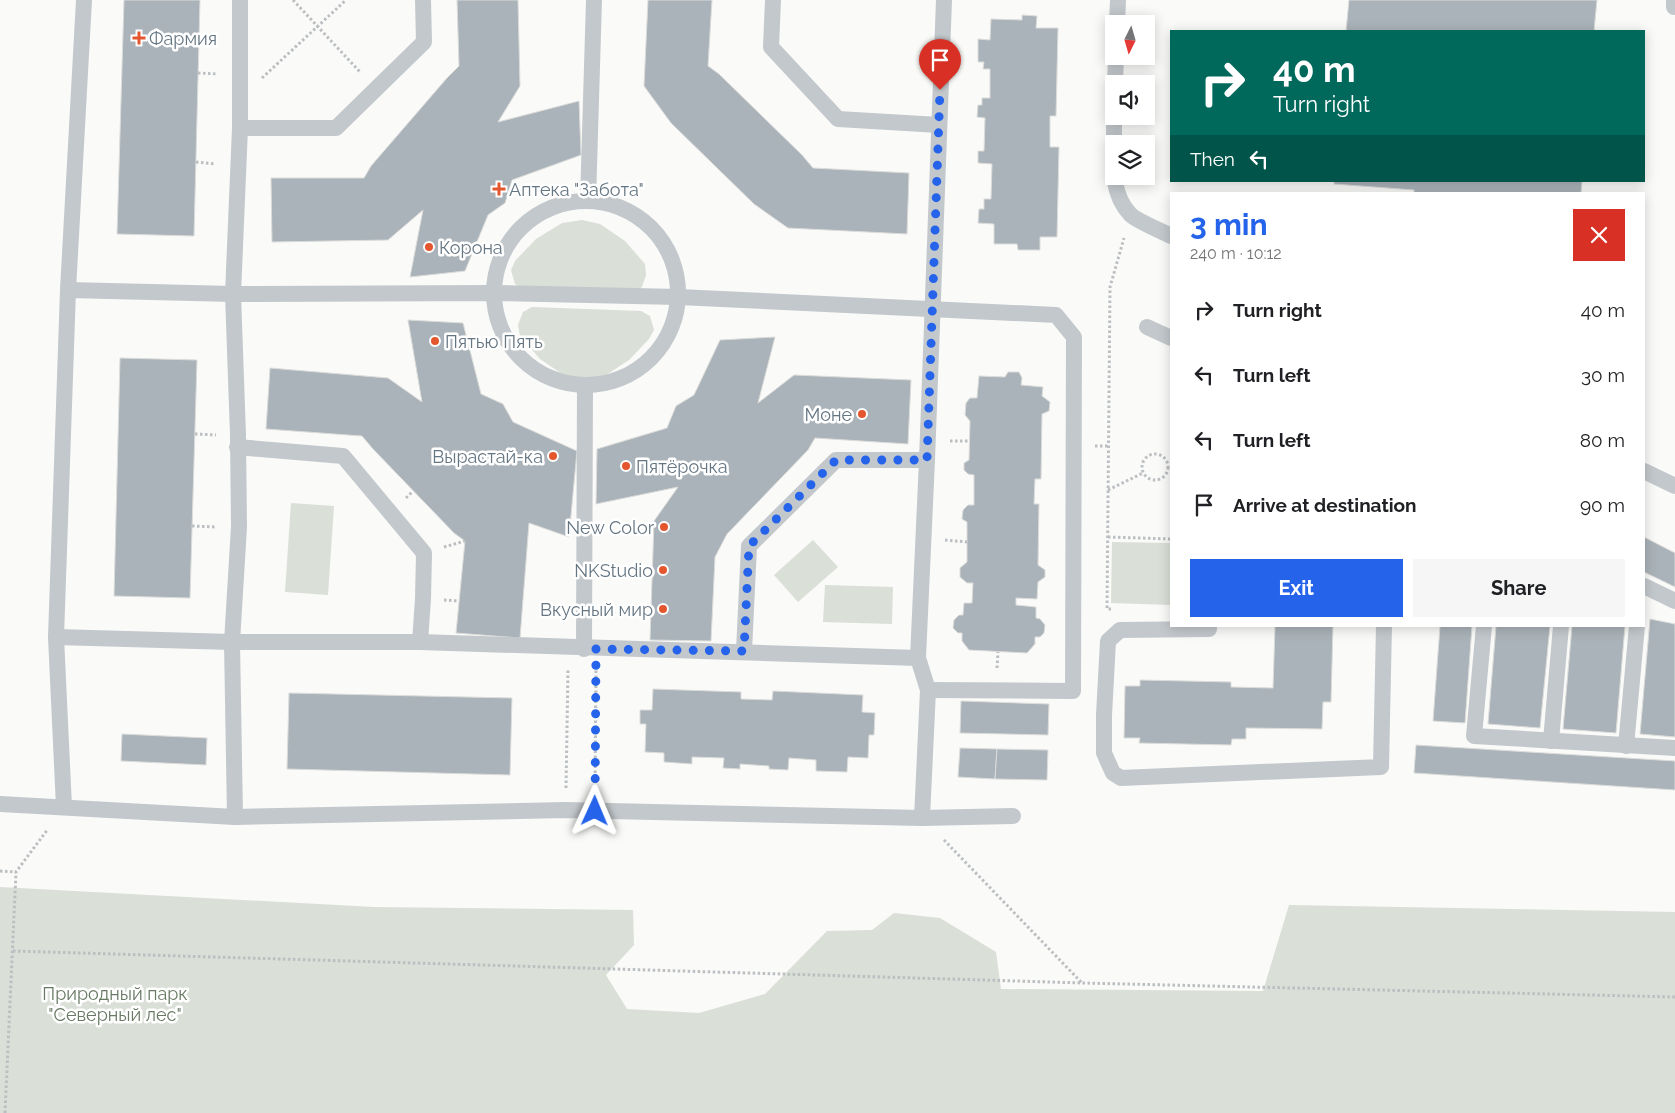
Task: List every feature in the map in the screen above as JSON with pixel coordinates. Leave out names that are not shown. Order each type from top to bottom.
[{"type":"lane","points":[[64,807],[56,637],[68,290],[84,0]]},
{"type":"lane","points":[[235,816],[232,642],[239,527],[233,294],[240,128],[240,0]]},
{"type":"lane","points":[[240,128],[336,128],[424,42],[423,0]]},
{"type":"lane","points":[[588,200],[594,0]]},
{"type":"lane","points":[[773,0],[771,47],[838,118],[939,126]]},
{"type":"lane","points":[[922,818],[928,690],[918,658],[944,0]]},
{"type":"lane","points":[[1117,15],[1118,0]]},
{"type":"lane","points":[[1116,185],[1118,196],[1130,215],[1170,235]]},
{"type":"lane","points":[[588,200],[618,205],[644,219],[664,241],[676,268],[679,297],[673,325],[660,350],[639,369],[613,381],[585,385],[557,380],[531,367],[511,347],[498,321],[493,293],[498,264],[511,238],[532,217],[559,204],[588,200]]},
{"type":"lane","points":[[68,290],[233,294],[493,293],[679,297],[1056,315],[1074,337],[1073,691],[928,690]]},
{"type":"lane","points":[[1147,327],[1170,338]]},
{"type":"lane","points":[[583,649],[585,385]]},
{"type":"lane","points":[[237,447],[343,456],[424,553],[420,642]]},
{"type":"lane","points":[[744,651],[749,546],[836,460],[927,460]]},
{"type":"lane","points":[[1645,471],[1675,486]]},
{"type":"lane","points":[[1645,586],[1675,601]]},
{"type":"lane","points":[[1209,627],[1209,629],[1120,630],[1108,641],[1104,753],[1113,773],[1121,778],[1381,767],[1384,627]]},
{"type":"lane","points":[[1484,627],[1474,736],[1675,748]]},
{"type":"lane","points":[[1551,741],[1561,627]]},
{"type":"lane","points":[[1626,746],[1637,627]]},
{"type":"lane","points":[[56,637],[232,642],[420,642],[583,649],[744,651],[918,658]]},
{"type":"lane","points":[[0,804],[235,816],[565,810],[922,818],[1012,816]]},
{"type":"path","points":[[293,0],[376,88]]},
{"type":"path","points":[[240,99],[346,0]]},
{"type":"path","points":[[1116,609],[1107,608],[1110,287],[1130,215]]},
{"type":"path","points":[[1149,455],[1163,456],[1169,461],[1169,468],[1161,480],[1154,481],[1143,473],[1142,466],[1144,460],[1149,455]]},
{"type":"path","points":[[1108,490],[1143,473]]},
{"type":"path","points":[[944,530],[944,540]]},
{"type":"path","points":[[1108,537],[1170,538]]},
{"type":"path","points":[[565,810],[583,649]]},
{"type":"path","points":[[583,649],[595,811]]},
{"type":"path","points":[[998,652],[998,668]]},
{"type":"path","points":[[989,668],[1006,668]]},
{"type":"path","points":[[5,1113],[16,872],[64,807]]},
{"type":"path","points":[[922,818],[1083,983]]},
{"type":"path","points":[[0,871],[16,872]]},
{"type":"path","points":[[13,951],[1083,983],[1675,997]]},
{"type":"green space","points":[[582,220],[600,224],[625,241],[645,264],[646,275],[642,287],[633,293],[524,289],[515,284],[511,270],[515,261],[536,239],[562,223]]},
{"type":"green space","points":[[532,307],[641,311],[650,316],[654,330],[649,339],[629,360],[603,377],[583,380],[565,376],[540,359],[520,336],[518,325],[523,312]]},
{"type":"green space","points":[[291,503],[334,506],[328,595],[285,592]]},
{"type":"green space","points":[[813,540],[838,567],[798,602],[774,575]]},
{"type":"green space","points":[[1112,542],[1170,543],[1170,605],[1111,603]]},
{"type":"green space","points":[[825,585],[893,587],[892,624],[823,622]]},
{"type":"green space","name":"Природный парк \"Северный лес\"","points":[[0,887],[374,907],[633,910],[634,945],[606,975],[627,1009],[699,1013],[765,994],[827,931],[872,930],[894,913],[940,918],[996,952],[1001,989],[1263,991],[1289,905],[1675,912],[1675,1113],[0,1113]]},
{"type":"building","points":[[124,0],[200,0],[194,236],[117,234]]},
{"type":"building","points":[[457,0],[518,0],[520,86],[498,122],[579,101],[581,155],[512,180],[505,203],[488,215],[465,271],[410,277],[423,210],[388,240],[272,242],[271,178],[364,178],[371,166],[459,66]]},
{"type":"building","points":[[648,0],[712,0],[708,66],[719,74],[813,168],[909,173],[907,234],[788,228],[754,204],[671,123],[644,86]]},
{"type":"building","points":[[1349,0],[1597,0],[1594,30],[1346,30]]},
{"type":"building","points":[[1022,15],[1037,16],[1036,28],[1058,28],[1056,116],[1050,116],[1050,147],[1059,147],[1057,237],[1040,237],[1040,250],[1018,250],[1017,244],[994,244],[994,224],[978,223],[979,209],[984,209],[984,199],[991,199],[992,164],[978,163],[978,151],[984,151],[985,118],[977,117],[978,105],[982,105],[982,98],[990,98],[990,69],[983,69],[984,62],[978,62],[978,39],[990,40],[991,19],[1022,20]]},
{"type":"building","points":[[1334,182],[1582,182],[1581,192],[1414,192],[1414,190],[1334,184]]},
{"type":"building","points":[[408,320],[463,323],[481,394],[503,404],[513,422],[577,451],[569,537],[529,523],[520,638],[456,633],[465,541],[454,533],[362,436],[266,429],[270,368],[388,378],[422,402]]},
{"type":"building","points":[[775,337],[758,403],[794,375],[911,380],[908,444],[815,438],[808,450],[727,534],[715,557],[711,641],[650,640],[654,521],[678,487],[596,504],[597,449],[667,428],[676,406],[694,395],[720,340]]},
{"type":"building","points":[[120,358],[197,360],[190,598],[114,596]]},
{"type":"building","points":[[1008,372],[1019,372],[1022,378],[1021,385],[1043,387],[1042,396],[1050,402],[1049,411],[1042,414],[1041,479],[1035,479],[1034,504],[1039,504],[1038,565],[1045,570],[1045,577],[1038,582],[1037,599],[1016,598],[1016,605],[1036,607],[1036,618],[1040,619],[1045,625],[1044,633],[1040,637],[1035,637],[1035,644],[1027,653],[969,650],[962,641],[962,633],[958,633],[953,628],[954,620],[959,615],[963,615],[964,603],[972,603],[973,583],[967,583],[960,577],[960,568],[967,562],[967,522],[962,519],[963,510],[968,505],[974,505],[974,475],[968,474],[964,470],[964,463],[969,460],[970,421],[965,415],[966,403],[970,398],[977,398],[979,376],[1005,377]]},
{"type":"building","points":[[1645,538],[1675,553],[1675,587],[1645,572]]},
{"type":"building","points":[[1650,619],[1675,624],[1675,737],[1640,734]]},
{"type":"building","points":[[1275,627],[1333,627],[1331,702],[1323,702],[1322,729],[1246,728],[1246,739],[1232,739],[1231,745],[1139,743],[1140,738],[1124,738],[1125,686],[1140,686],[1140,680],[1231,682],[1231,687],[1273,688]]},
{"type":"building","points":[[1440,627],[1472,627],[1465,723],[1433,721]]},
{"type":"building","points":[[1496,627],[1550,627],[1540,728],[1488,724]]},
{"type":"building","points":[[1572,627],[1625,627],[1616,733],[1563,729]]},
{"type":"building","points":[[653,689],[741,692],[741,699],[772,700],[773,691],[863,695],[862,712],[875,713],[874,735],[869,735],[868,758],[848,757],[847,772],[816,771],[816,760],[789,758],[788,770],[769,769],[769,766],[740,764],[740,769],[723,768],[724,758],[692,757],[692,764],[664,762],[664,753],[645,752],[646,724],[640,724],[640,710],[652,710]]},
{"type":"building","points":[[289,693],[512,698],[510,775],[287,769]]},
{"type":"building","points":[[961,701],[1049,704],[1048,735],[960,733]]},
{"type":"building","points":[[122,734],[207,738],[206,765],[121,761]]},
{"type":"building","points":[[1416,745],[1675,761],[1675,790],[1414,773]]},
{"type":"building","points":[[960,748],[997,749],[995,779],[958,777]]},
{"type":"building","points":[[997,749],[1048,750],[1047,780],[995,779]]},
{"type":"place","name":"Фармия","points":[[139,38]]},
{"type":"place","name":"Аптека \"Забота\"","points":[[499,189]]},
{"type":"place","name":"Корона","points":[[429,247]]},
{"type":"place","name":"Пятью Пять","points":[[435,341]]},
{"type":"place","name":"Моне","points":[[862,414]]},
{"type":"place","name":"Вырастай-ка","points":[[553,456]]},
{"type":"place","name":"Пятёрочка","points":[[626,466]]},
{"type":"place","name":"New Color","points":[[664,527]]},
{"type":"place","name":"NKStudio","points":[[663,570]]},
{"type":"place","name":"Вкусный мир","points":[[663,609]]},
{"type":"route","points":[[595,811],[596,649],[744,651],[749,546],[836,460],[927,460],[940,90]]}]
